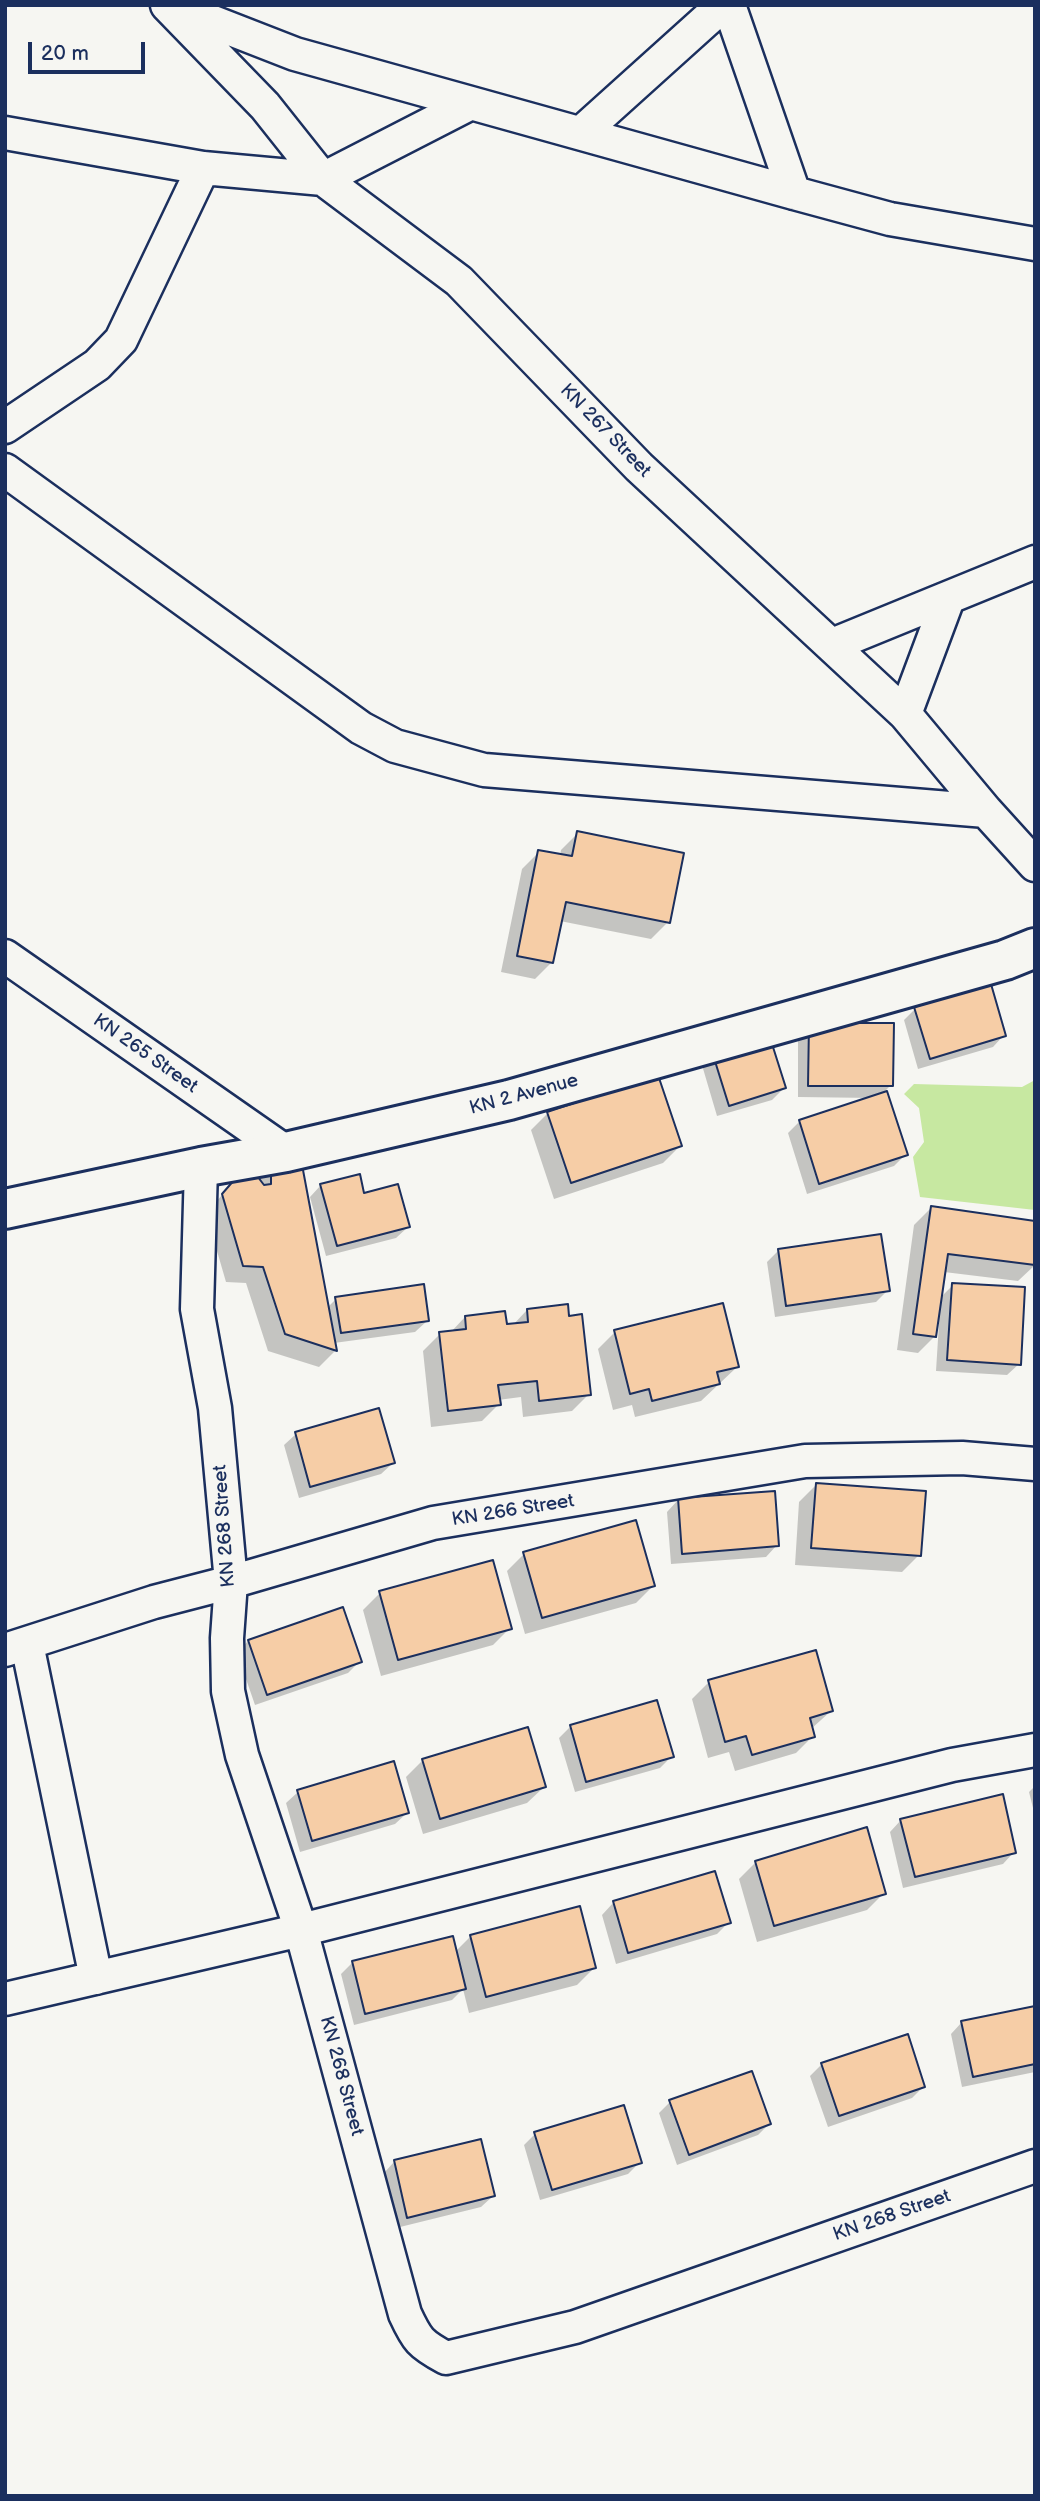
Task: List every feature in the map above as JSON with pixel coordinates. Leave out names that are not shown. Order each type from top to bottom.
[{"type":"main road","name":"KN 2 Avenue","points":[[5,1209],[201,1167],[286,1152],[509,1100],[1005,960],[1035,948]]},
{"type":"street","points":[[168,5],[295,54],[794,193],[890,219],[1035,244]]},
{"type":"street","name":"KN 267 Street","points":[[168,5],[265,106],[323,179],[459,281],[639,467],[905,714],[1035,865]]},
{"type":"street","points":[[581,133],[723,5]]},
{"type":"street","points":[[729,5],[794,193]]},
{"type":"street","points":[[5,133],[203,168],[323,179],[471,103]]},
{"type":"street","points":[[5,427],[97,365],[121,340],[203,168]]},
{"type":"street","points":[[5,470],[361,728],[395,746],[484,770],[986,811]]},
{"type":"street","points":[[832,645],[1035,562]]},
{"type":"street","points":[[905,714],[948,599]]},
{"type":"street","name":"KN 265 Street","points":[[5,956],[286,1152]]},
{"type":"street","name":"KN 268 Street","points":[[201,1167],[197,1309],[215,1408],[231,1582],[227,1638],[228,1691],[242,1755],[301,1930],[405,2314],[416,2338],[446,2358],[575,2327],[1035,2166]]},
{"type":"street","name":"KN 266 Street","points":[[16,1647],[154,1602],[433,1523],[804,1461],[962,1458],[1035,1464]]},
{"type":"street","points":[[16,1647],[96,1978]]},
{"type":"street","points":[[5,1999],[301,1930],[952,1765],[1035,1750]]},
{"type":"green space","points":[[1035,1080],[1035,1210],[920,1197],[913,1157],[924,1142],[919,1108],[904,1094],[914,1084],[1022,1087]]},
{"type":"building","points":[[577,831],[684,853],[670,923],[566,902],[553,963],[517,956],[538,850],[572,856]]},
{"type":"building","points":[[991,984],[1006,1036],[930,1059],[914,1007]]},
{"type":"building","points":[[809,1023],[894,1023],[893,1086],[808,1086]]},
{"type":"building","points":[[766,1025],[786,1088],[729,1106],[709,1042]]},
{"type":"building","points":[[658,1075],[682,1146],[571,1183],[547,1112]]},
{"type":"building","points":[[887,1091],[908,1155],[819,1184],[799,1120]]},
{"type":"building","points":[[300,1154],[337,1351],[285,1334],[263,1267],[243,1266],[222,1194],[248,1164],[264,1185],[271,1184],[271,1159]]},
{"type":"building","points":[[360,1174],[364,1193],[398,1184],[410,1227],[337,1246],[320,1184]]},
{"type":"building","points":[[931,1206],[1035,1221],[1035,1265],[948,1254],[936,1337],[913,1334]]},
{"type":"building","points":[[881,1234],[890,1291],[786,1306],[778,1249]]},
{"type":"building","points":[[952,1283],[1025,1287],[1021,1365],[947,1360]]},
{"type":"building","points":[[424,1284],[429,1321],[341,1333],[335,1297]]},
{"type":"building","points":[[723,1303],[739,1367],[717,1372],[720,1384],[652,1401],[649,1389],[630,1394],[614,1330]]},
{"type":"building","points":[[568,1304],[569,1316],[582,1314],[591,1395],[539,1401],[537,1381],[498,1385],[501,1405],[448,1411],[439,1332],[466,1329],[465,1316],[505,1311],[507,1324],[528,1322],[527,1309]]},
{"type":"building","points":[[379,1408],[395,1463],[310,1487],[295,1432]]},
{"type":"building","points":[[816,1483],[926,1491],[921,1556],[811,1548]]},
{"type":"building","points":[[775,1491],[779,1546],[682,1554],[678,1498]]},
{"type":"building","points":[[636,1520],[655,1586],[542,1618],[523,1552]]},
{"type":"building","points":[[493,1560],[512,1629],[398,1660],[379,1591]]},
{"type":"building","points":[[343,1607],[362,1662],[267,1695],[248,1640]]},
{"type":"building","points":[[816,1650],[833,1711],[810,1718],[815,1737],[752,1755],[746,1736],[725,1742],[708,1680]]},
{"type":"building","points":[[657,1700],[674,1757],[586,1782],[570,1725]]},
{"type":"building","points":[[528,1727],[546,1787],[440,1819],[422,1759]]},
{"type":"building","points":[[394,1761],[409,1813],[312,1841],[297,1790]]},
{"type":"building","points":[[1003,1794],[1016,1853],[915,1877],[900,1819]]},
{"type":"building","points":[[867,1827],[886,1894],[774,1926],[755,1861]]},
{"type":"building","points":[[715,1871],[731,1923],[628,1953],[613,1901]]},
{"type":"building","points":[[580,1906],[596,1968],[486,1997],[470,1935]]},
{"type":"building","points":[[453,1936],[466,1989],[365,2014],[352,1961]]},
{"type":"building","points":[[1035,2006],[1035,2064],[973,2077],[961,2021]]},
{"type":"building","points":[[908,2034],[925,2087],[839,2116],[821,2063]]},
{"type":"building","points":[[752,2071],[771,2124],[689,2155],[669,2100]]},
{"type":"building","points":[[624,2105],[642,2163],[552,2190],[534,2132]]},
{"type":"building","points":[[481,2139],[495,2196],[407,2218],[394,2160]]}]
